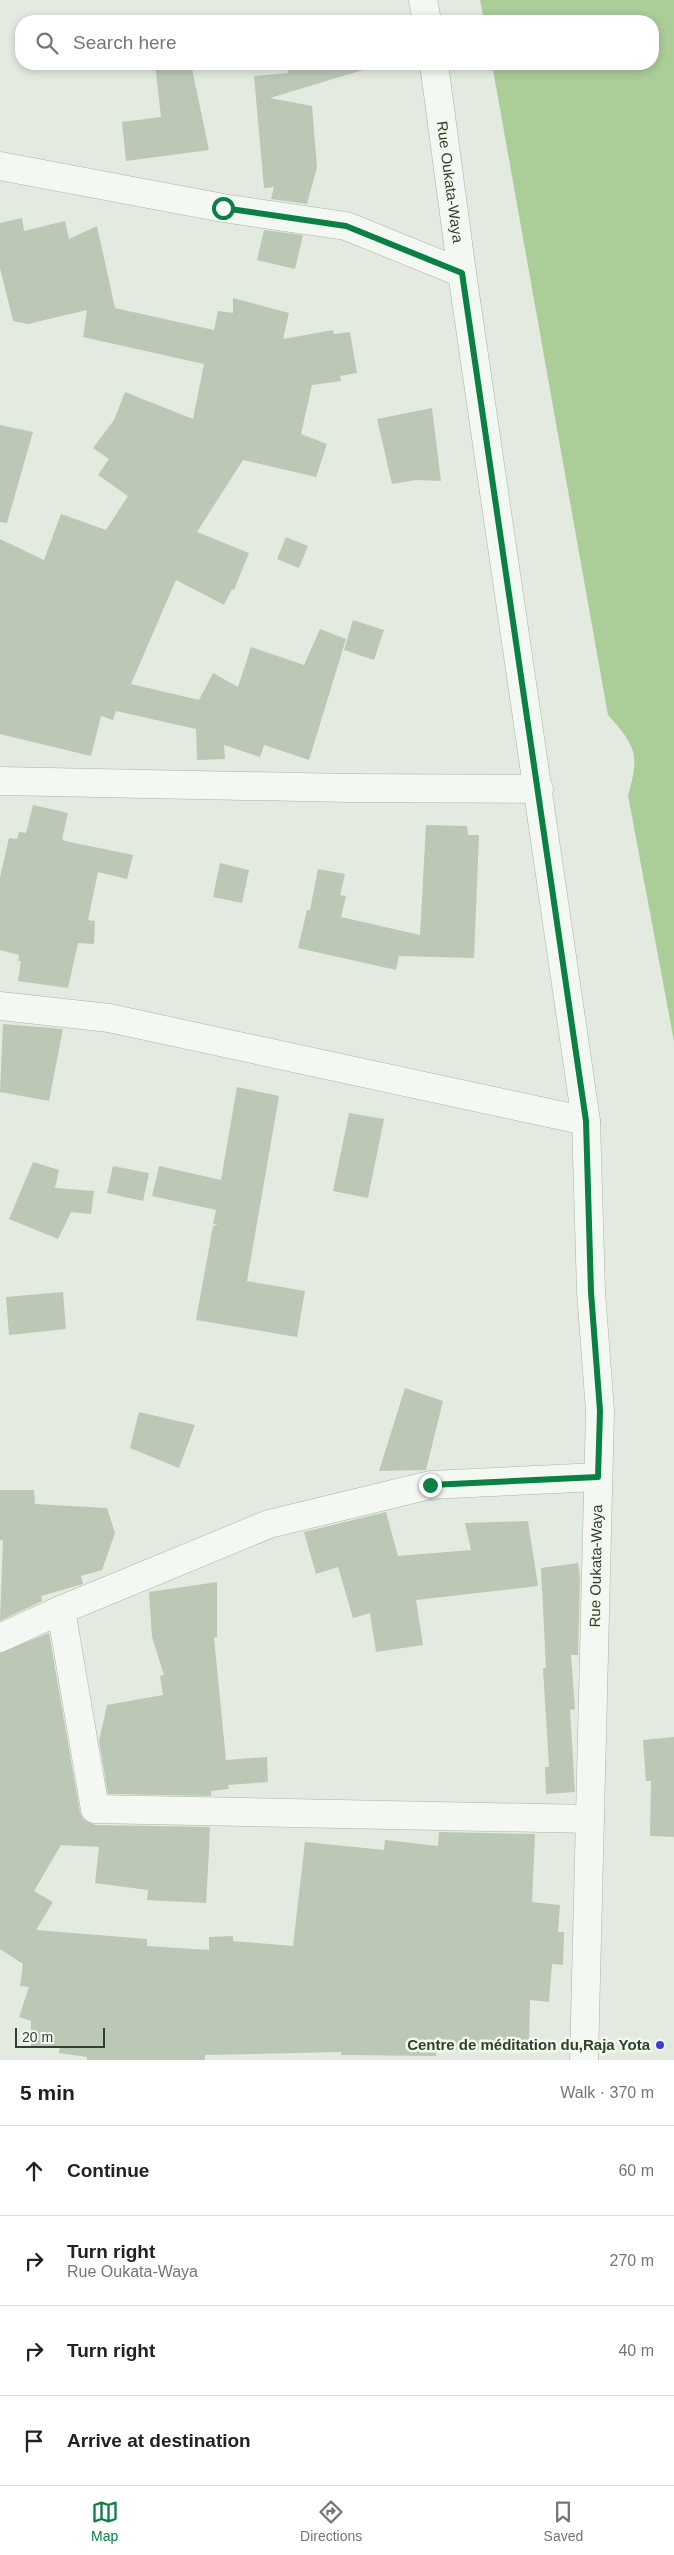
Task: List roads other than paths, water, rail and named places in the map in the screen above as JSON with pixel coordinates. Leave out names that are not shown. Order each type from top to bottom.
[{"type":"street","points":[[423,0],[426,15]]},
{"type":"street","name":"Rue Oukata-Waya","points":[[435,70],[462,273],[539,789],[586,1121],[591,1292],[600,1411],[584,2060]]},
{"type":"street","points":[[0,166],[223,208],[346,226],[462,273]]},
{"type":"street","points":[[0,781],[348,788],[539,789]]},
{"type":"street","points":[[0,1006],[109,1018],[586,1121]]},
{"type":"street","points":[[0,1638],[61,1610],[269,1524],[430,1485],[598,1477]]},
{"type":"street","points":[[61,1610],[95,1809],[590,1819]]},
{"type":"place","name":"Centre de méditation du,Raja Yota","points":[[660,2045]]}]
